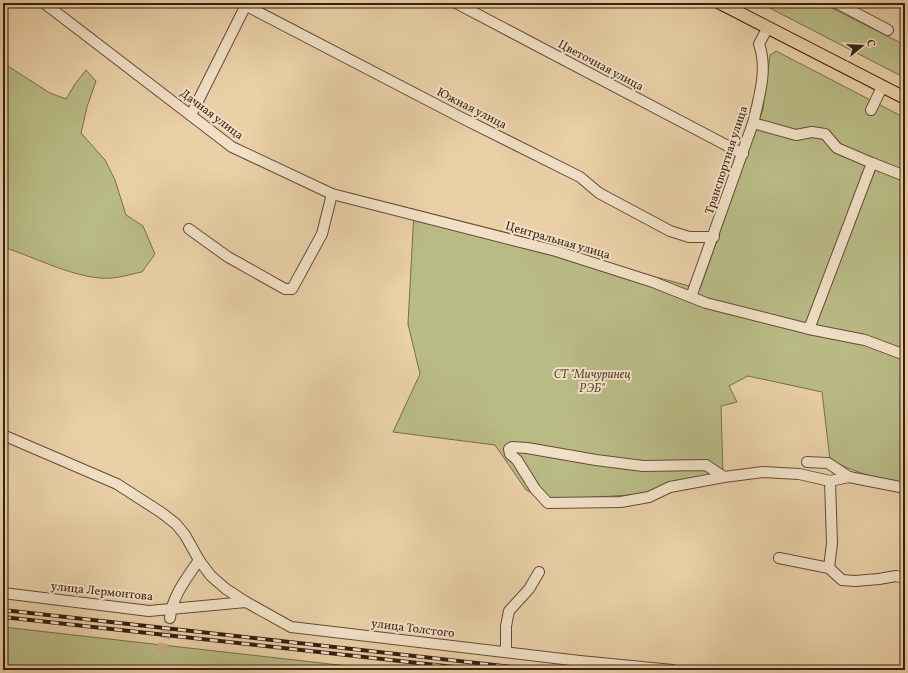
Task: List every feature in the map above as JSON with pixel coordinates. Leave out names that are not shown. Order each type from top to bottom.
[{"type":"main road","points":[[720,3],[905,98]]},
{"type":"street","name":"Дачная улица","points":[[44,3],[232,147],[332,194],[412,214]]},
{"type":"street","name":"Цветочная улица","points":[[456,3],[739,152]]},
{"type":"street","points":[[837,3],[888,30]]},
{"type":"street","points":[[191,115],[245,4]]},
{"type":"street","name":"Южная улица","points":[[245,4],[462,118],[580,177],[599,193],[670,231],[689,237],[714,236]]},
{"type":"street","name":"Транспортная улица","points":[[691,297],[714,236],[739,152],[753,123],[760,95],[763,67],[763,55],[759,44],[767,28]]},
{"type":"street","points":[[871,110],[882,87]]},
{"type":"street","points":[[753,123],[796,135],[812,132],[825,134],[837,148],[905,176]]},
{"type":"street","points":[[809,329],[872,163]]},
{"type":"street","points":[[188,229],[228,257],[285,290],[292,289],[322,234],[332,194]]},
{"type":"street","name":"Центральная улица","points":[[412,214],[556,251],[653,282],[706,302],[809,329],[865,340],[905,355]]},
{"type":"street","name":"улица Толстого","points":[[3,435],[117,484],[162,513],[176,524],[185,535],[199,560],[211,576],[226,589],[246,602],[291,627],[580,661],[673,670]]},
{"type":"street","points":[[724,477],[706,465],[643,466],[596,460],[527,448],[512,447],[509,449],[510,454],[517,460],[535,489],[548,503],[621,502],[649,497],[670,487],[724,477],[763,472],[799,474],[830,481],[849,477]]},
{"type":"street","points":[[807,462],[828,463],[849,477],[905,488]]},
{"type":"street","points":[[829,568],[832,543],[830,481]]},
{"type":"street","points":[[779,558],[829,568],[842,580],[855,581],[902,575]]},
{"type":"street","points":[[170,613],[177,593],[199,560]]},
{"type":"street","points":[[506,652],[506,626],[509,611],[529,589],[539,572]]},
{"type":"street","name":"улица Лермонтова","points":[[3,593],[170,613],[246,602]]},
{"type":"green space","points":[[760,3],[822,3],[905,45],[905,78]]},
{"type":"green space","name":"СТ \"Мичуринец РЭБ\"","points":[[776,51],[905,118],[905,482],[886,480],[866,475],[830,460],[822,392],[748,376],[729,386],[737,402],[721,406],[723,475],[645,494],[549,500],[526,490],[495,445],[393,432],[420,374],[408,324],[414,211],[700,289],[763,109],[770,55]]},
{"type":"green space","points":[[3,63],[50,93],[66,99],[86,70],[96,81],[87,107],[81,133],[105,160],[115,180],[126,215],[143,226],[155,254],[142,272],[112,278],[86,276],[3,247]]},
{"type":"green space","points":[[3,627],[383,670],[3,670]]},
{"type":"tunnel","points":[[161,653],[170,618]]},
{"type":"railway","points":[[3,610],[539,670]]},
{"type":"railway","points":[[3,617],[481,670]]}]
